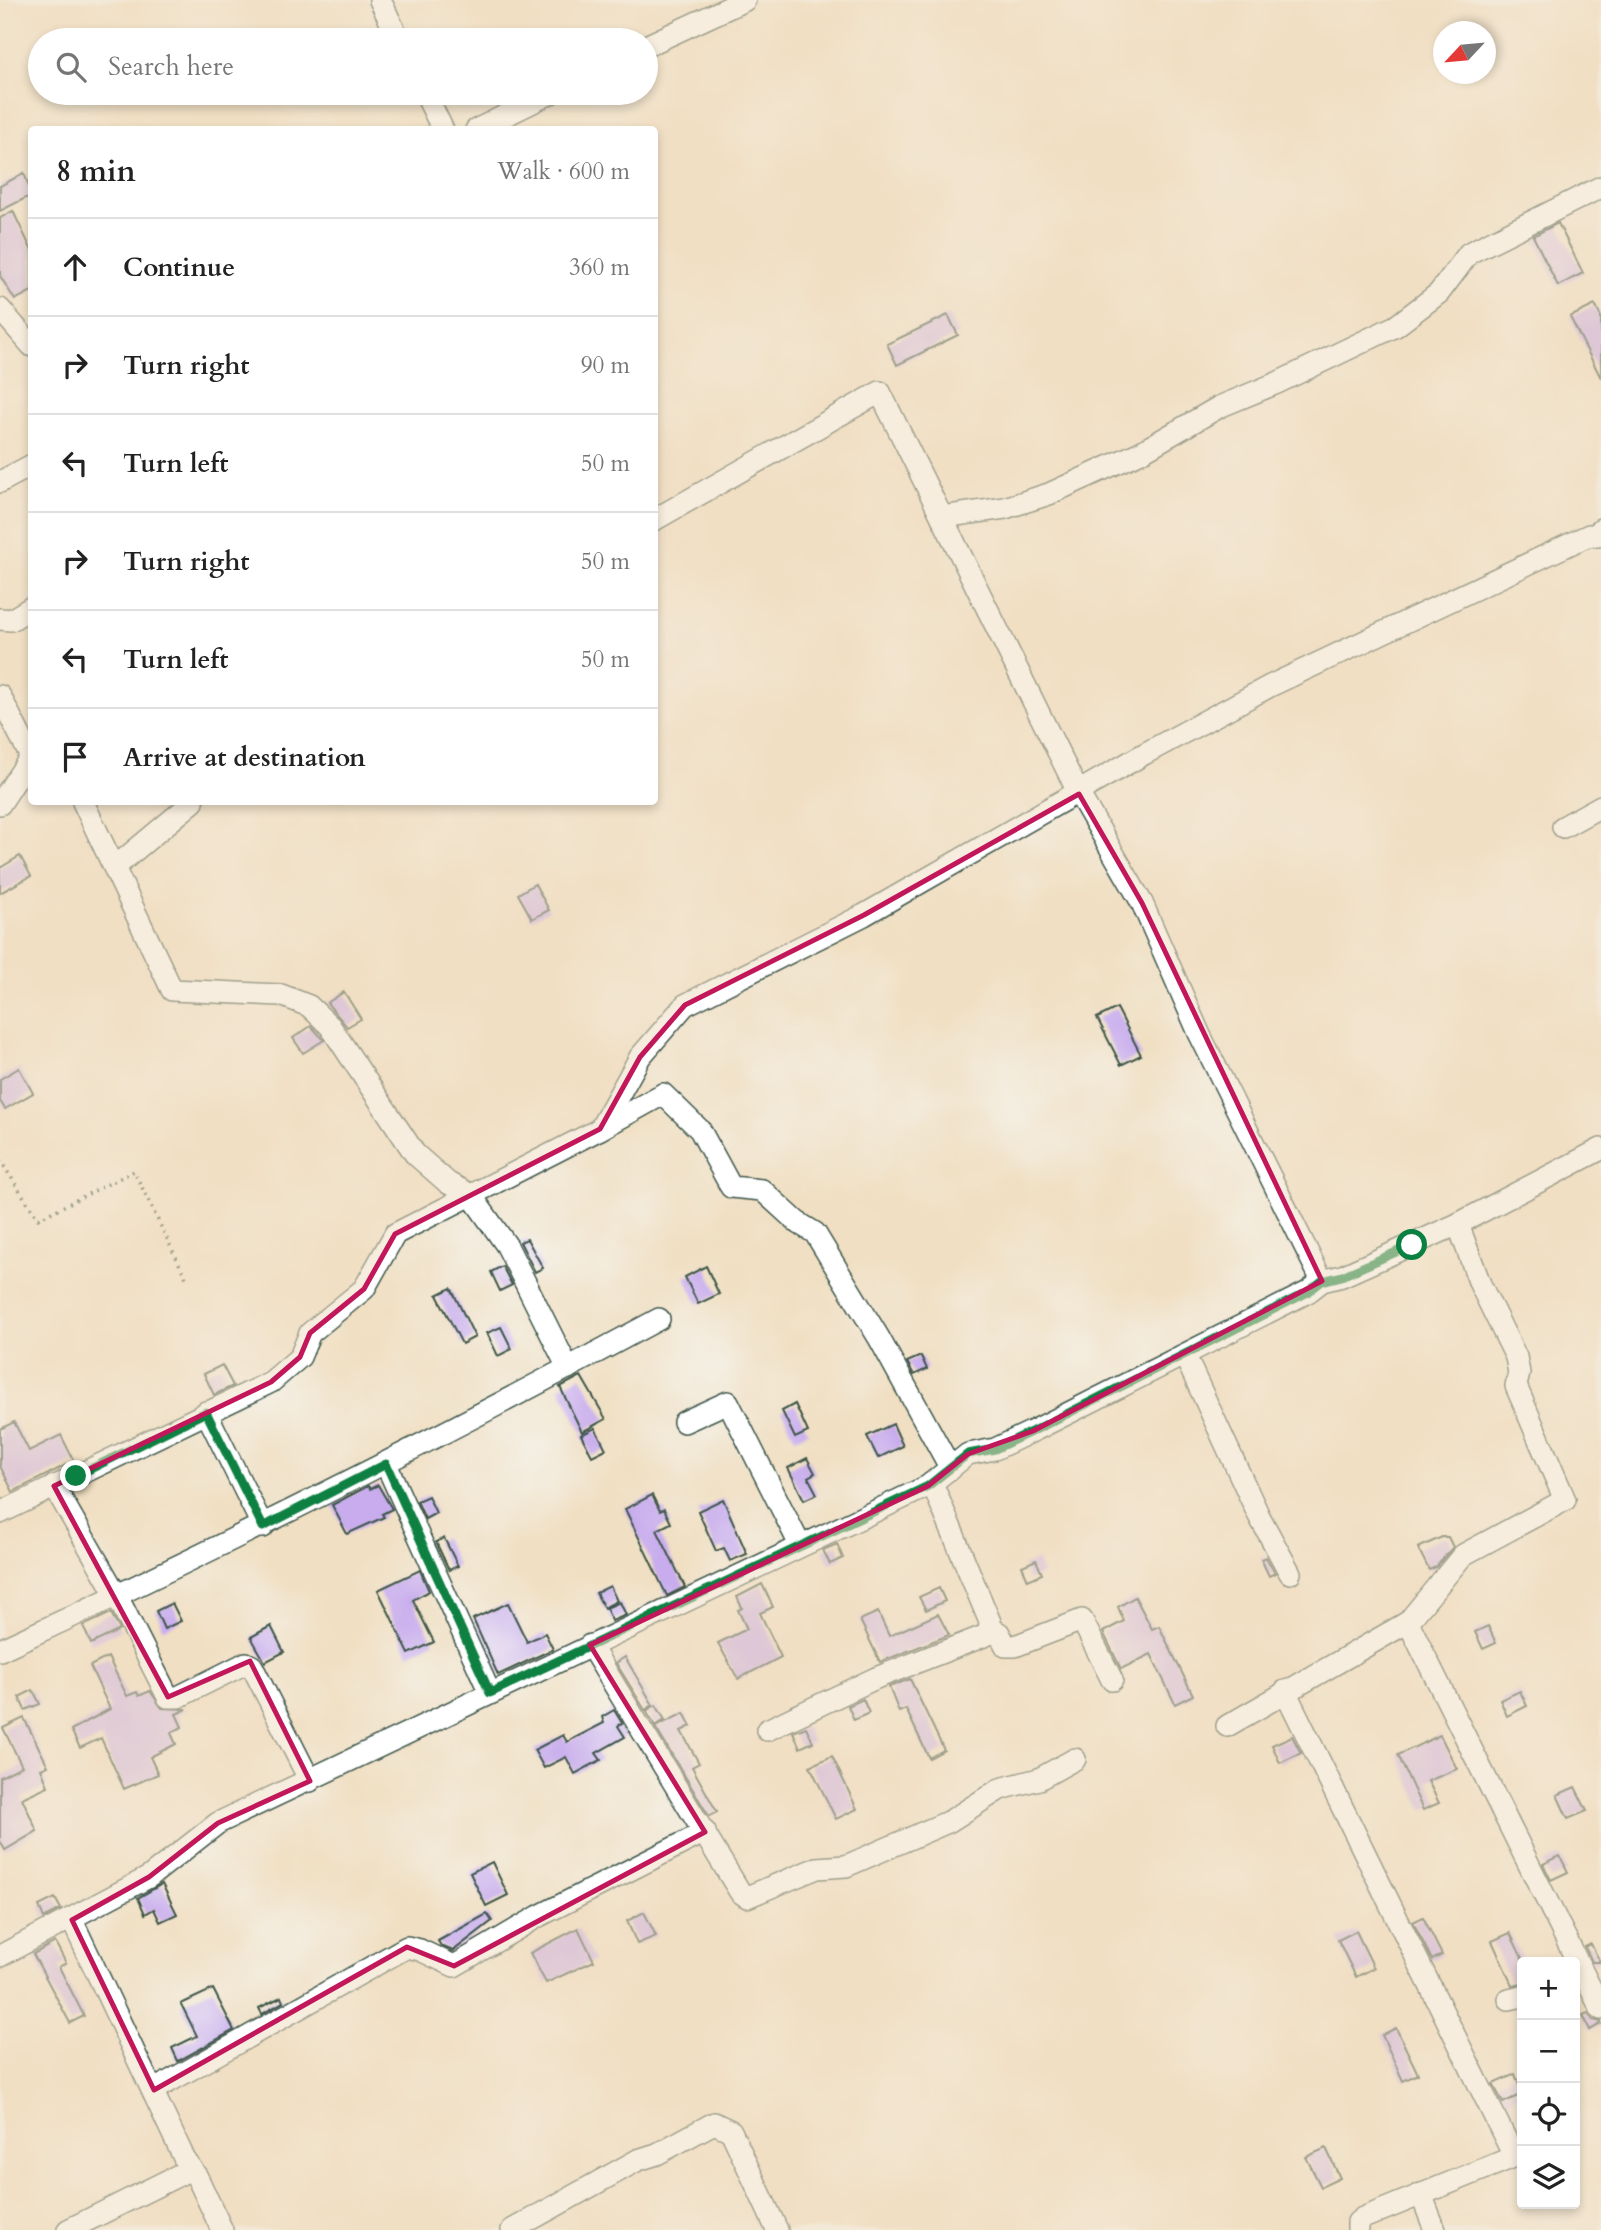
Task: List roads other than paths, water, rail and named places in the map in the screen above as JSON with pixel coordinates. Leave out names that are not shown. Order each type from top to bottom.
[{"type":"street","points":[[380,0],[393,28]]},
{"type":"street","points":[[658,40],[745,0]]},
{"type":"street","points":[[431,105],[441,126]]},
{"type":"street","points":[[484,126],[527,105]]},
{"type":"street","points":[[942,517],[1005,508],[1049,494],[1141,452],[1219,407],[1277,383],[1396,326],[1439,293],[1469,253],[1601,187]]},
{"type":"street","points":[[0,309],[28,341]]},
{"type":"street","points":[[658,518],[880,392],[1079,794],[1142,903],[1199,1033],[1322,1281]]},
{"type":"street","points":[[0,482],[28,467]]},
{"type":"street","points":[[600,1129],[640,1057],[685,1005],[864,915],[1079,794],[1144,754],[1270,686],[1589,535],[1598,536],[1601,529]]},
{"type":"street","points":[[0,619],[11,620],[28,609]]},
{"type":"street","points":[[0,696],[28,753]]},
{"type":"street","points":[[0,804],[28,763]]},
{"type":"street","points":[[84,805],[172,990],[281,995],[309,1006],[330,1026],[415,1154],[448,1183],[471,1195],[507,1246],[568,1368]]},
{"type":"street","points":[[115,867],[188,805]]},
{"type":"street","points":[[1563,827],[1601,806]]},
{"type":"street","points":[[0,1513],[271,1382],[300,1357],[310,1333],[364,1289],[396,1234],[663,1094],[700,1130],[732,1187],[762,1190],[797,1222],[815,1233],[879,1338],[951,1469]]},
{"type":"street","points":[[0,1956],[149,1877],[218,1823],[932,1483],[968,1454],[1008,1443],[1185,1356],[1308,1292],[1322,1281],[1342,1276],[1458,1224],[1601,1149]]},
{"type":"street","points":[[1227,1726],[1408,1622],[1463,1555],[1565,1500],[1516,1385],[1519,1373],[1516,1357],[1480,1284],[1458,1224]]},
{"type":"street","points":[[0,1650],[263,1527],[659,1319]]},
{"type":"street","points":[[1185,1356],[1259,1516],[1290,1573]]},
{"type":"street","points":[[684,1422],[728,1402],[800,1545]]},
{"type":"street","points":[[206,1412],[263,1527]]},
{"type":"street","points":[[386,1464],[490,1693]]},
{"type":"street","points":[[767,1730],[876,1678],[989,1634],[990,1622],[932,1483]]},
{"type":"street","points":[[54,1486],[117,1597],[168,1697],[178,1697],[246,1663],[252,1666],[310,1781]]},
{"type":"street","points":[[990,1628],[999,1633],[1006,1646],[1014,1646],[1082,1620],[1112,1680]]},
{"type":"street","points":[[1408,1622],[1571,1957]]},
{"type":"street","points":[[590,1645],[740,1892],[747,1897],[817,1868],[846,1866],[950,1821],[1000,1789],[1039,1779],[1075,1759]]},
{"type":"street","points":[[1285,1691],[1512,2152],[1511,2158],[1363,2218],[1358,2222],[1358,2230]]},
{"type":"street","points":[[154,2090],[407,1947],[454,1966],[539,1916],[705,1832]]},
{"type":"street","points":[[72,1920],[222,2230]]},
{"type":"street","points":[[1580,1976],[1601,2009]]},
{"type":"street","points":[[512,2230],[638,2160],[657,2154],[714,2123],[731,2131],[777,2230]]},
{"type":"street","points":[[68,2230],[191,2169]]},
{"type":"street","points":[[1421,2194],[1435,2230]]}]
